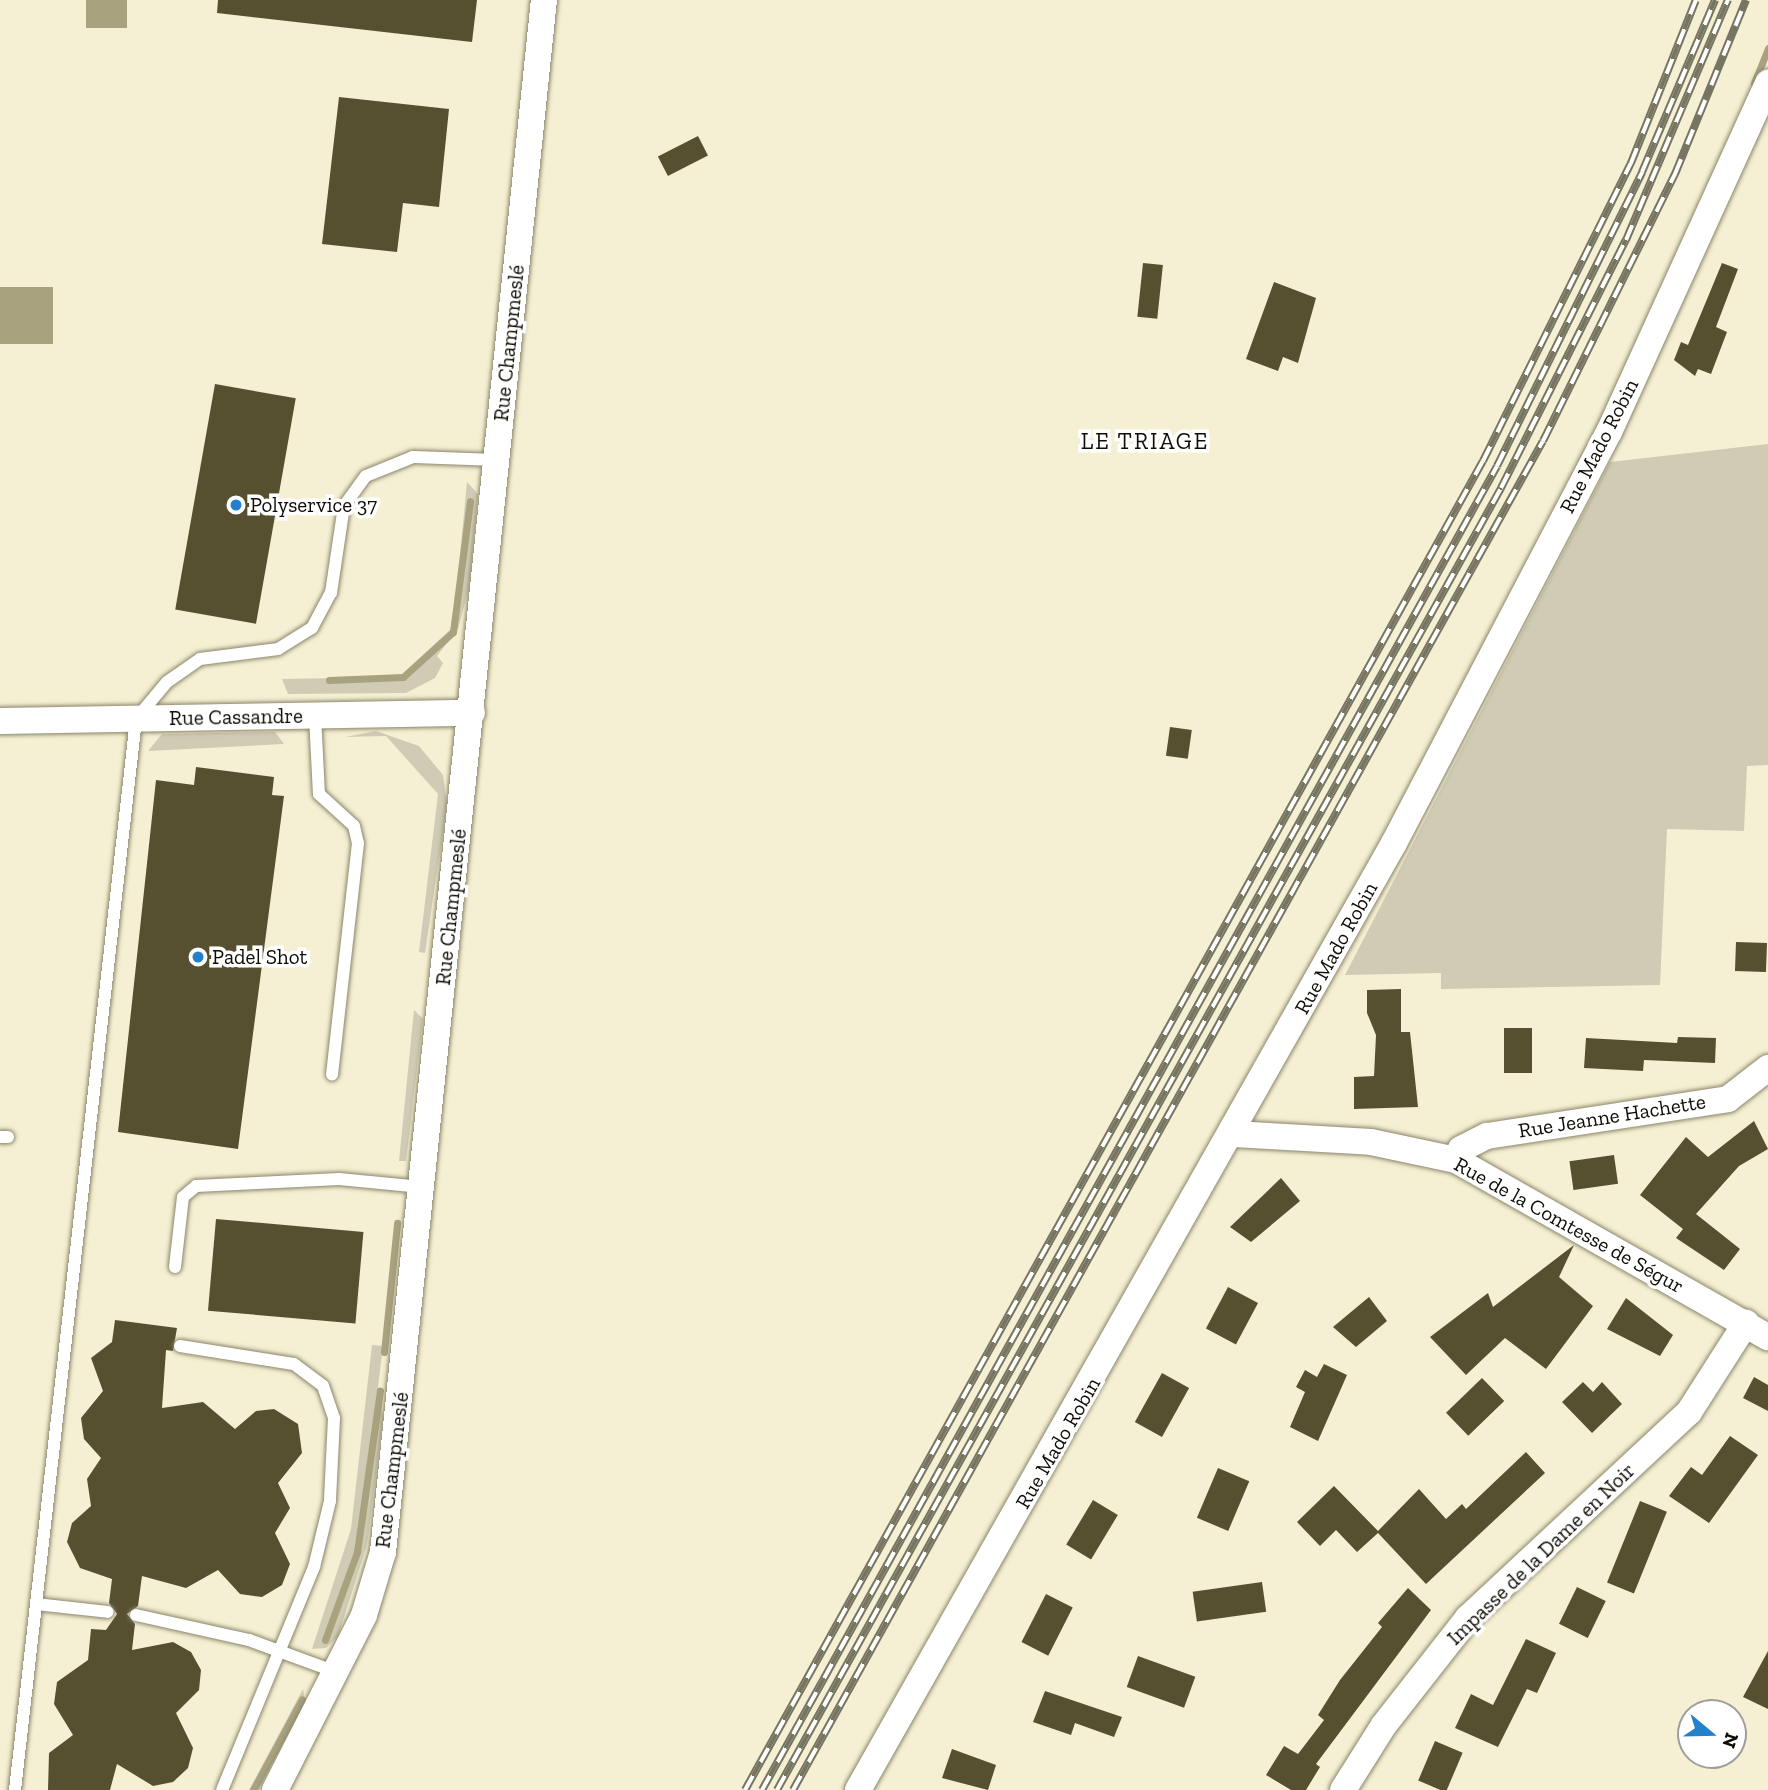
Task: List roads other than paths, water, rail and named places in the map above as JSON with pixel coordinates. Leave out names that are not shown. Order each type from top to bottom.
[{"type":"street","name":"Rue Champmeslé","points":[[275,1790],[364,1615],[383,1552],[544,0]]},
{"type":"street","name":"Rue Mado Robin","points":[[858,1790],[1234,1134],[1609,432],[1768,83]]},
{"type":"street","name":"Rue Cassandre","points":[[0,721],[472,713]]},
{"type":"street","name":"Rue Jeanne Hachette","points":[[1456,1160],[1461,1149],[1487,1136],[1728,1099],[1768,1068]]},
{"type":"street","name":"Rue de la Comtesse de Ségur","points":[[1234,1134],[1371,1142],[1456,1160],[1757,1330]]},
{"type":"street","name":"Impasse de la Dame en Noir","points":[[1343,1790],[1384,1725],[1468,1618],[1689,1412],[1757,1330]]},
{"type":"lane","points":[[15,1790],[136,719],[167,682],[200,659],[278,649],[312,628],[331,593],[344,506],[366,476],[413,457],[497,460]]},
{"type":"lane","points":[[315,716],[319,794],[354,826],[358,843],[332,1075]]},
{"type":"lane","points":[[175,1267],[183,1198],[196,1186],[339,1179],[422,1187]]},
{"type":"lane","points":[[180,1346],[294,1364],[329,1398],[336,1443],[330,1501],[282,1651],[222,1790]]},
{"type":"lane","points":[[36,1604],[108,1612]]},
{"type":"lane","points":[[136,1615],[282,1651],[336,1672]]},
{"type":"waterway","points":[[1754,83],[1768,48]]},
{"type":"waterway","points":[[329,680],[403,677],[453,632],[470,501]]},
{"type":"waterway","points":[[384,1352],[397,1223]]},
{"type":"waterway","points":[[325,1640],[357,1552],[380,1391]]},
{"type":"waterway","points":[[253,1790],[302,1699]]},
{"type":"railway","points":[[745,1790],[1483,461],[1631,163],[1696,0]]},
{"type":"railway","points":[[762,1790],[1497,466],[1642,172],[1715,0]]},
{"type":"railway","points":[[777,1790],[1501,488],[1626,240],[1728,0]]},
{"type":"railway","points":[[793,1790],[1543,441],[1675,174],[1746,0]]},
{"type":"place","name":"Polyservice 37","points":[[236,505]]},
{"type":"place","name":"Padel Shot","points":[[198,957]]},
{"type":"district","name":"LE TRIAGE","points":[[1145,441]]}]
